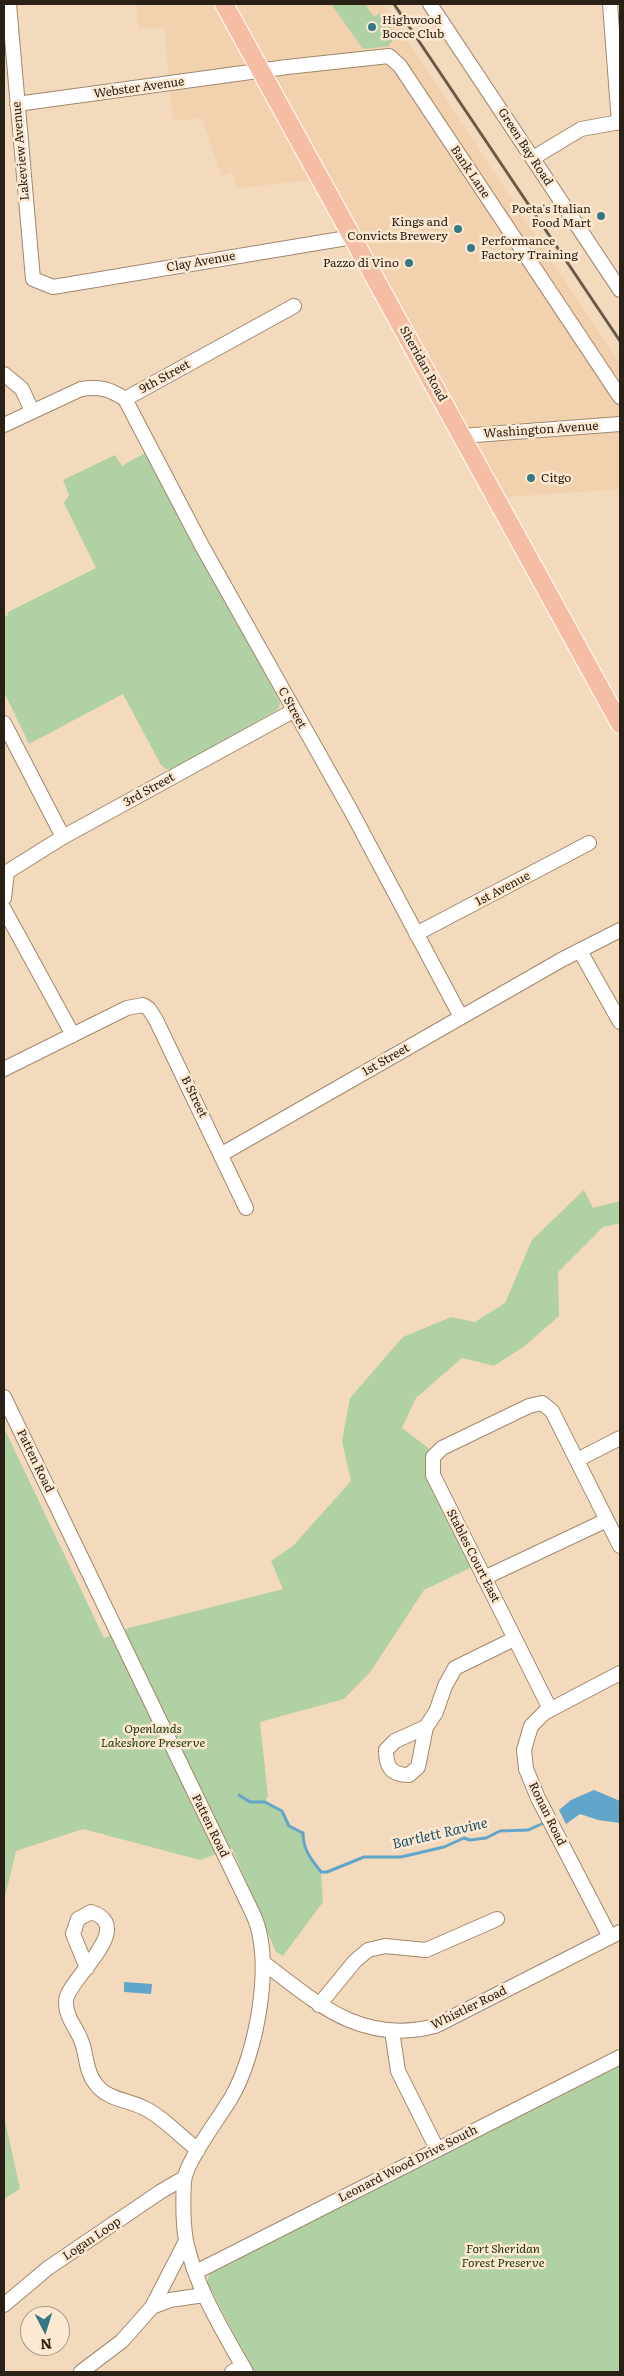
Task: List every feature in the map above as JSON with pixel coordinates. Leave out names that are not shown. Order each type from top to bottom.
[{"type":"main road","name":"Sheridan Road","points":[[224,4],[620,724]]},
{"type":"street","name":"Lakeview Avenue","points":[[9,4],[33,279],[50,287]]},
{"type":"street","name":"Green Bay Road","points":[[430,4],[533,158],[615,272],[620,290]]},
{"type":"street","points":[[533,158],[581,129],[620,122],[610,4]]},
{"type":"street","name":"Bank Lane","points":[[261,71],[367,57],[389,56],[393,58],[620,397]]},
{"type":"street","name":"Webster Avenue","points":[[17,104],[261,71]]},
{"type":"street","name":"Clay Avenue","points":[[50,287],[353,237]]},
{"type":"street","name":"9th Street","points":[[4,425],[81,389],[105,388],[125,399],[294,306]]},
{"type":"street","points":[[4,374],[22,389],[32,411]]},
{"type":"street","name":"C Street","points":[[125,399],[202,546],[293,711],[350,809],[461,1017]]},
{"type":"street","name":"Washington Avenue","points":[[462,436],[620,424]]},
{"type":"street","name":"3rd Street","points":[[4,898],[7,872],[63,837],[293,711]]},
{"type":"street","points":[[4,723],[63,837]]},
{"type":"street","name":"1st Avenue","points":[[416,934],[590,843]]},
{"type":"street","points":[[4,909],[73,1035],[4,1069]]},
{"type":"street","name":"1st Street","points":[[222,1154],[551,966],[620,930]]},
{"type":"street","points":[[580,951],[620,1022]]},
{"type":"street","name":"B Street","points":[[73,1035],[127,1008],[143,1005],[149,1009],[222,1154],[246,1208]]},
{"type":"street","name":"Patten Road","points":[[4,1397],[256,1921],[264,1963],[259,2014],[251,2046],[232,2096],[198,2150],[184,2178],[186,2241],[204,2295],[240,2370]]},
{"type":"street","name":"Stables Court East","points":[[550,1709],[435,1480],[432,1465],[433,1457],[442,1448],[529,1406],[542,1403],[552,1411],[576,1460]]},
{"type":"street","points":[[620,1438],[576,1460],[620,1546]]},
{"type":"street","points":[[484,1578],[607,1520]]},
{"type":"street","points":[[426,1727],[436,1712],[445,1686],[454,1668],[514,1639]]},
{"type":"street","name":"Ronan Road","points":[[615,1935],[561,1842],[538,1798],[526,1769],[525,1742],[531,1726],[550,1709],[620,1673]]},
{"type":"street","points":[[319,2005],[355,1961],[368,1950],[385,1946],[426,1950],[497,1919]]},
{"type":"street","name":"Whistler Road","points":[[264,1963],[335,2016],[356,2024],[392,2031],[422,2029],[435,2026],[615,1935]]},
{"type":"street","points":[[87,1968],[69,1990],[66,2002],[68,2015],[81,2039],[87,2067],[94,2082],[103,2092],[115,2099],[145,2108],[198,2150]]},
{"type":"street","points":[[392,2031],[398,2071],[437,2149]]},
{"type":"street","name":"Leonard Wood Drive South","points":[[196,2272],[620,2057]]},
{"type":"street","name":"Logan Loop","points":[[4,2305],[48,2268],[160,2192],[184,2178]]},
{"type":"street","points":[[81,2372],[122,2341],[152,2307],[186,2241]]},
{"type":"street","points":[[152,2307],[170,2300],[204,2295]]},
{"type":"shaded area","points":[[136,4],[383,4],[620,364],[620,489],[506,497],[331,178],[238,188],[232,172],[222,176],[202,118],[173,121],[164,27],[139,29]]},
{"type":"green space","name":"Highwood Bocce Club","points":[[331,4],[365,4],[374,17],[381,13],[397,38],[389,44],[390,46],[363,49]]},
{"type":"green space","points":[[145,453],[280,702],[279,708],[275,711],[173,770],[166,769],[161,765],[123,694],[29,744],[4,692],[4,617],[8,615],[8,612],[96,568],[64,503],[69,495],[63,480],[115,455],[122,466]]},
{"type":"green space","name":"Openlands Lakeshore Preserve","points":[[584,1190],[593,1208],[620,1201],[620,1223],[603,1227],[558,1272],[559,1316],[526,1345],[494,1366],[462,1358],[416,1398],[402,1428],[432,1451],[428,1458],[474,1566],[424,1590],[371,1671],[344,1699],[260,1722],[268,1796],[265,1802],[282,1811],[289,1826],[303,1833],[303,1845],[309,1857],[321,1872],[323,1902],[283,1956],[276,1952],[232,1848],[200,1860],[83,1829],[16,1851],[4,1901],[4,1428],[104,1638],[129,1628],[283,1589],[271,1561],[293,1546],[351,1481],[342,1441],[350,1398],[403,1337],[451,1317],[475,1322],[505,1303],[532,1240]]},
{"type":"green space","name":"Fort Sheridan Forest Preserve","points":[[620,2066],[620,2372],[254,2372],[207,2282],[210,2273]]},
{"type":"green space","points":[[4,2116],[20,2189],[4,2199]]},
{"type":"water","points":[[594,1790],[620,1801],[620,1823],[598,1820],[580,1814],[566,1824],[559,1810],[571,1800]]},
{"type":"water","points":[[124,1982],[152,1984],[151,1994],[124,1992]]},
{"type":"waterway","name":"Bartlett Ravine","points":[[239,1795],[250,1802],[265,1802],[282,1811],[289,1826],[303,1833],[306,1849],[321,1872],[327,1872],[364,1857],[401,1857],[444,1847],[464,1838],[470,1840],[486,1838],[500,1831],[528,1830],[546,1822]]},
{"type":"railway","points":[[394,4],[620,341]]},
{"type":"place","name":"Highwood Bocce Club","points":[[372,27]]},
{"type":"place","name":"Poeta's Italian Food Mart","points":[[601,216]]},
{"type":"place","name":"Kings and Convicts Brewery","points":[[458,229]]},
{"type":"place","name":"Performance Factory Training","points":[[471,248]]},
{"type":"place","name":"Pazzo di Vino","points":[[409,263]]},
{"type":"place","name":"Citgo","points":[[531,478]]}]
